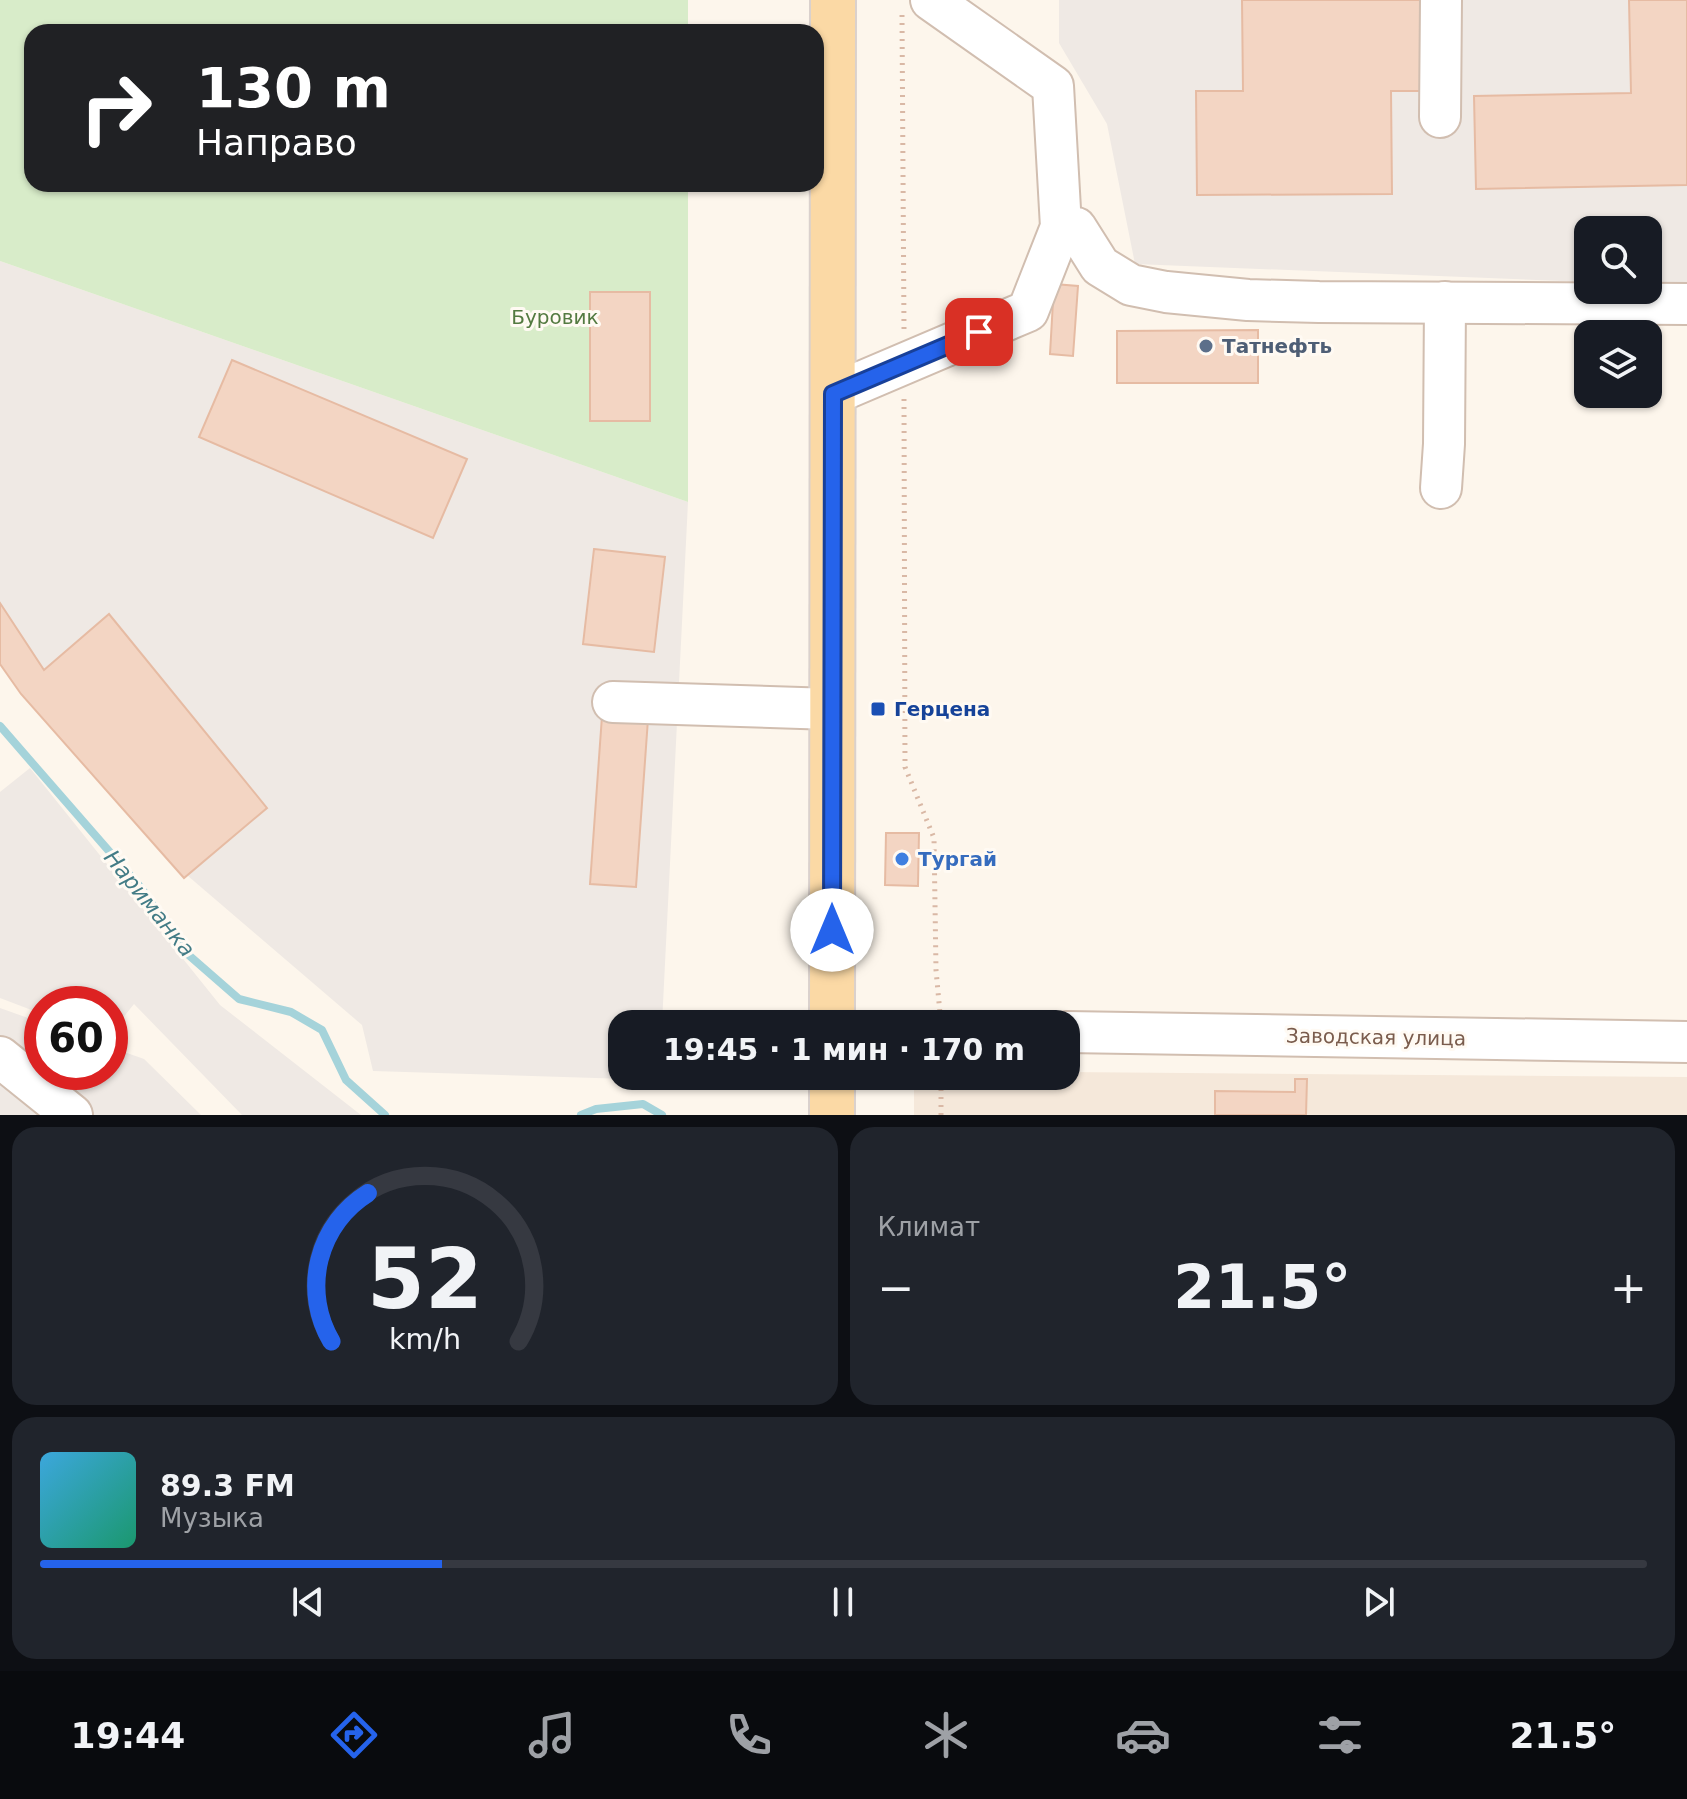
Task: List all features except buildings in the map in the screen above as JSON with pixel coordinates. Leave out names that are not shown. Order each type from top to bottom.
[{"type":"main road","points":[[832,1010],[833,0]]},
{"type":"main road","points":[[832,1090],[832,1115]]},
{"type":"street","points":[[833,394],[1028,311],[1061,227],[1053,86],[931,0]]},
{"type":"street","points":[[1440,117],[1441,0]]},
{"type":"street","points":[[1061,227],[1076,228],[1100,266],[1131,285],[1154,289],[1248,300],[1687,304]]},
{"type":"street","points":[[1441,488],[1445,302]]},
{"type":"street","points":[[613,702],[832,709]]},
{"type":"street","name":"Заводская улица","points":[[1080,1032],[1687,1042]]},
{"type":"street","points":[[0,1057],[72,1115]]},
{"type":"path","points":[[902,0],[905,767],[934,838],[940,1010]]},
{"type":"path","points":[[941,1090],[941,1115]]},
{"type":"shaded area","points":[[1059,0],[1687,0],[1687,285],[1662,284],[1662,216],[1574,216],[1574,281],[1135,264],[1107,124],[1059,43]]},
{"type":"shaded area","points":[[0,261],[688,502],[663,1010],[608,1010],[608,1078],[373,1071],[362,1025],[188,876],[25,689],[0,652]]},
{"type":"shaded area","points":[[30,768],[220,1005],[361,1115],[242,1115],[134,1004],[128,1012],[128,986],[24,986],[24,1007],[0,998],[0,792]]},
{"type":"shaded area","points":[[0,1008],[24,1017],[24,1090],[128,1090],[128,1053],[144,1059],[201,1115],[0,1115]]},
{"type":"shaded area","points":[[1080,1072],[1687,1077],[1687,1115],[914,1115],[914,1090],[1080,1090]]},
{"type":"green space","name":"Буровик","points":[[0,0],[688,0],[688,24],[24,24],[24,192],[688,192],[688,502],[0,261]]},
{"type":"waterway","name":"Нариманка","points":[[0,726],[142,889],[184,951],[239,999],[291,1012],[322,1030],[346,1080],[385,1115]]},
{"type":"waterway","name":"Нариманка","points":[[581,1115],[596,1109],[643,1104],[662,1115]]},
{"type":"place","name":"Татнефть","points":[[1206,346]]},
{"type":"place","name":"Герцена","points":[[878,709]]},
{"type":"place","name":"Тургай","points":[[902,859]]},
{"type":"route","points":[[832,930],[833,394],[979,332]]}]
